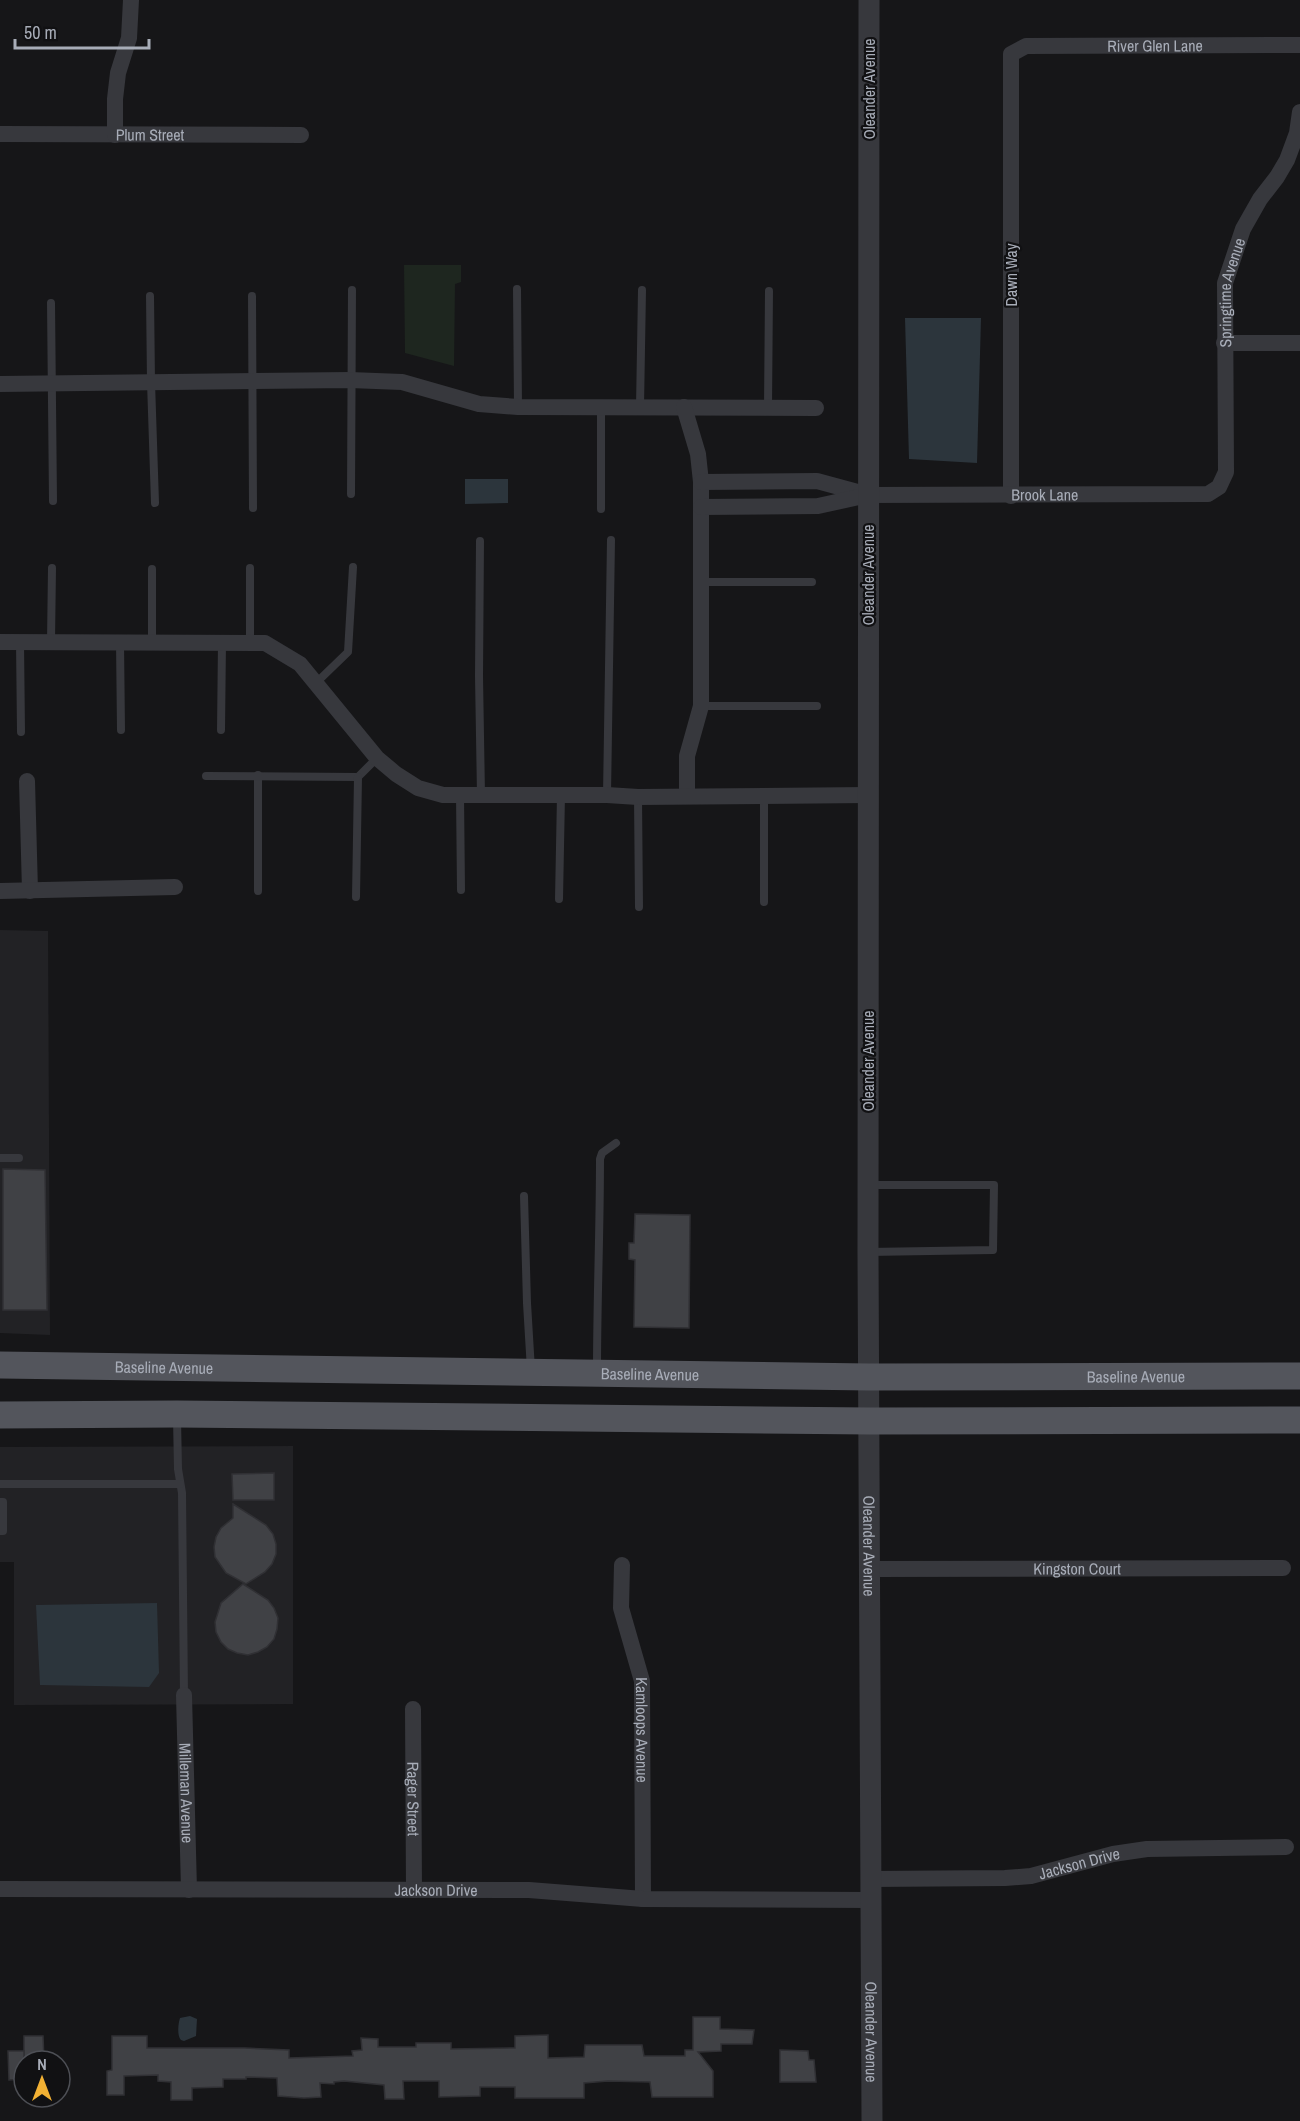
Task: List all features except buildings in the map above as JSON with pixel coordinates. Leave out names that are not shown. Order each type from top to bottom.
[{"type":"main road","name":"Baseline Avenue","points":[[0,1365],[869,1377],[1300,1376]]},
{"type":"main road","points":[[0,1415],[177,1414],[870,1421],[1300,1420]]},
{"type":"street","points":[[115,135],[118,73],[129,38],[131,0]]},
{"type":"street","name":"Oleander Avenue","points":[[869,0],[868,1252],[872,2121]]},
{"type":"street","name":"River Glen Lane","points":[[1011,54],[1026,46],[1300,45]]},
{"type":"street","name":"Dawn Way","points":[[1011,54],[1011,496]]},
{"type":"street","name":"Springtime Avenue","points":[[1219,487],[1226,472],[1225,283],[1232,257],[1248,219],[1287,160],[1297,133],[1300,112]]},
{"type":"street","name":"Plum Street","points":[[0,134],[301,135]]},
{"type":"street","points":[[1224,343],[1300,344]]},
{"type":"street","points":[[0,384],[350,380],[402,382],[479,405],[816,408]]},
{"type":"street","points":[[684,406],[698,454],[702,482],[700,706],[687,756],[687,796]]},
{"type":"street","points":[[782,481],[783,507]]},
{"type":"street","points":[[702,482],[817,481],[868,495]]},
{"type":"street","name":"Brook Lane","points":[[868,495],[1208,494],[1219,487]]},
{"type":"street","points":[[701,507],[818,506],[868,495]]},
{"type":"street","points":[[0,642],[265,643],[300,664],[377,758],[418,788],[443,795],[638,797],[764,794],[868,795]]},
{"type":"street","points":[[27,781],[30,891]]},
{"type":"street","points":[[0,891],[175,887]]},
{"type":"street","name":"Kamloops Avenue","points":[[622,1565],[621,1608],[642,1681],[643,1899]]},
{"type":"street","name":"Kingston Court","points":[[870,1569],[1283,1568]]},
{"type":"street","name":"Milleman Avenue","points":[[184,1695],[189,1890]]},
{"type":"street","name":"Rager Street","points":[[413,1709],[414,1890]]},
{"type":"street","name":"Jackson Drive","points":[[0,1889],[529,1890],[643,1899],[872,1889],[1030,1876],[1113,1854],[1147,1849],[1286,1847]]},
{"type":"lane","points":[[517,289],[518,407]]},
{"type":"lane","points":[[351,494],[352,290]]},
{"type":"lane","points":[[640,407],[642,290]]},
{"type":"lane","points":[[768,407],[769,291]]},
{"type":"lane","points":[[150,296],[155,503]]},
{"type":"lane","points":[[252,296],[253,508]]},
{"type":"lane","points":[[51,303],[53,501]]},
{"type":"lane","points":[[601,407],[601,509]]},
{"type":"lane","points":[[607,795],[611,540]]},
{"type":"lane","points":[[480,541],[481,795]]},
{"type":"lane","points":[[317,682],[348,652],[353,567]]},
{"type":"lane","points":[[51,641],[52,568]]},
{"type":"lane","points":[[250,568],[250,643]]},
{"type":"lane","points":[[152,569],[152,643]]},
{"type":"lane","points":[[701,582],[812,582]]},
{"type":"lane","points":[[20,642],[21,732]]},
{"type":"lane","points":[[120,642],[121,729]]},
{"type":"lane","points":[[221,730],[222,642]]},
{"type":"lane","points":[[700,706],[817,706]]},
{"type":"lane","points":[[356,897],[358,777],[377,758]]},
{"type":"lane","points":[[258,775],[258,891]]},
{"type":"lane","points":[[206,776],[358,777]]},
{"type":"lane","points":[[764,794],[764,902]]},
{"type":"lane","points":[[460,795],[461,890]]},
{"type":"lane","points":[[559,899],[561,795]]},
{"type":"lane","points":[[638,797],[639,907]]},
{"type":"lane","points":[[597,1374],[596,1306],[599,1268],[600,1159],[602,1153],[616,1143]]},
{"type":"lane","points":[[0,1158],[19,1158]]},
{"type":"lane","points":[[868,1185],[994,1185],[993,1250],[868,1252]]},
{"type":"lane","points":[[524,1196],[527,1303],[532,1373]]},
{"type":"lane","points":[[177,1414],[184,1695]]},
{"type":"lane","points":[[0,1484],[180,1484]]},
{"type":"lane","points":[[0,1502],[3,1502],[3,1531],[0,1531]]},
{"type":"shaded area","points":[[404,265],[461,265],[461,282],[455,284],[454,366],[405,353]]},
{"type":"shaded area","points":[[905,318],[981,318],[977,463],[909,459]]},
{"type":"shaded area","points":[[465,479],[508,479],[508,503],[465,504]]},
{"type":"shaded area","points":[[0,930],[48,931],[50,1335],[0,1333]]},
{"type":"shaded area","points":[[293,1446],[293,1704],[14,1705],[14,1562],[0,1562],[0,1447]]},
{"type":"shaded area","points":[[157,1603],[159,1673],[149,1687],[40,1685],[36,1605]]},
{"type":"shaded area","points":[[190,2016],[197,2019],[196,2036],[184,2041],[179,2036],[179,2021],[180,2018]]}]
